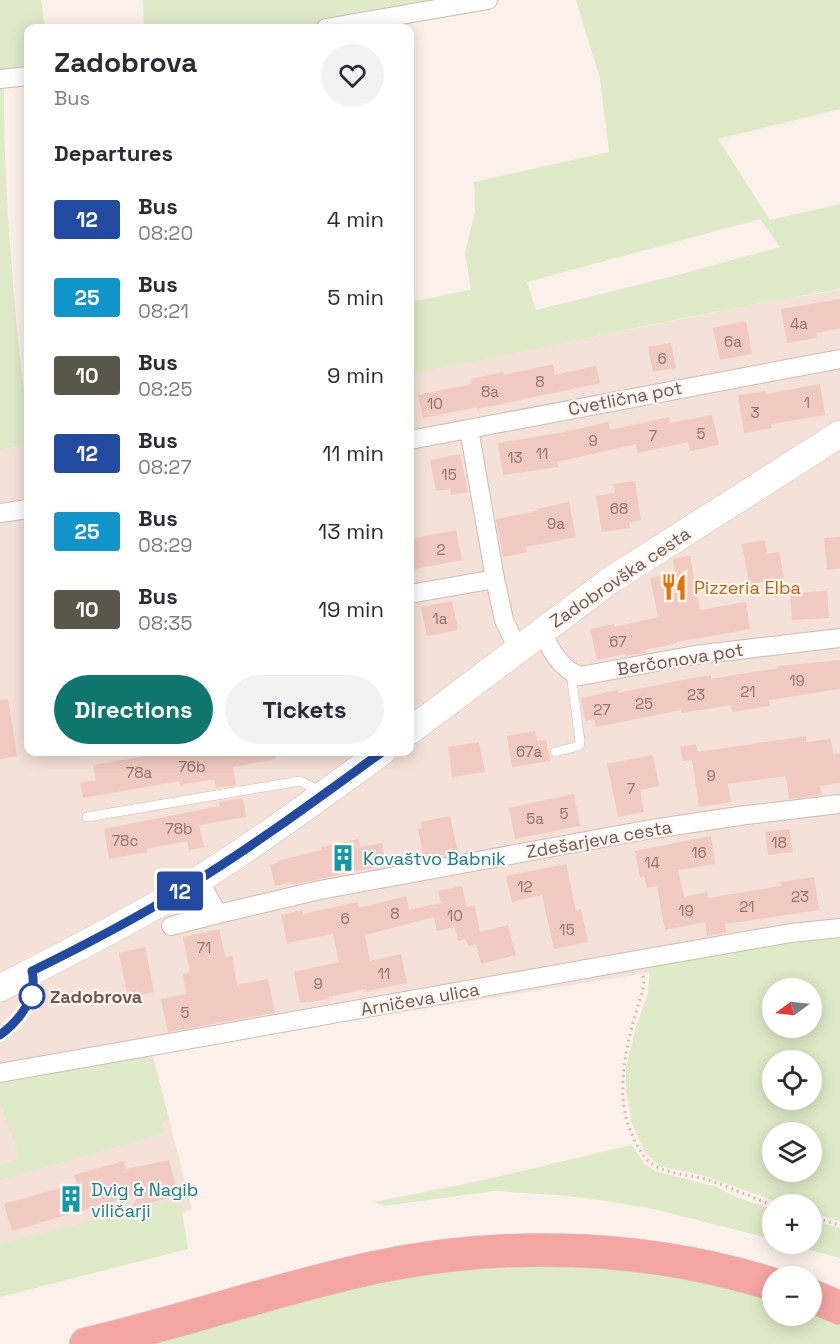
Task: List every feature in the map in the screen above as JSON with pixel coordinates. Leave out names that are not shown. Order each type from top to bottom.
[{"type":"highway","points":[[86,1344],[350,1274],[421,1259],[469,1253],[556,1250],[614,1253],[662,1258],[709,1267],[762,1281]]},
{"type":"highway","points":[[822,1300],[840,1308]]},
{"type":"main road","name":"Zadobrovška cesta","points":[[414,728],[608,582],[840,434]]},
{"type":"main road","points":[[0,988],[137,916],[198,879],[376,756]]},
{"type":"street","points":[[349,24],[488,0]]},
{"type":"street","points":[[0,79],[24,76]]},
{"type":"street","name":"Cvetlična pot","points":[[414,439],[840,359]]},
{"type":"street","points":[[469,429],[504,620],[518,649]]},
{"type":"street","points":[[0,513],[24,510]]},
{"type":"street","points":[[414,593],[495,579]]},
{"type":"street","points":[[541,632],[570,673]]},
{"type":"street","name":"Berčonova pot","points":[[570,673],[580,676],[695,655],[840,638]]},
{"type":"street","name":"Zdešarjeva cesta","points":[[171,926],[320,890],[646,830],[840,804]]},
{"type":"street","points":[[198,879],[218,914]]},
{"type":"street","name":"Arničeva ulica","points":[[0,1073],[791,933],[840,928]]},
{"type":"lane","points":[[555,752],[579,746],[580,741],[570,673]]},
{"type":"lane","points":[[87,817],[300,781],[312,787],[321,796]]},
{"type":"lane","points":[[0,1035],[12,1025],[32,996],[35,984],[32,971]]},
{"type":"path","points":[[642,959],[644,985],[626,1051],[622,1076],[626,1116],[631,1134],[643,1157],[660,1169],[708,1180],[762,1201]]},
{"type":"path","points":[[822,1220],[840,1225]]},
{"type":"shaded area","points":[[840,290],[840,942],[152,1052],[192,1210],[0,1256],[0,450],[24,446],[24,756],[414,756],[414,373],[771,301]]},
{"type":"green space","points":[[0,0],[41,0],[44,24],[24,24],[24,70],[0,73]]},
{"type":"green space","points":[[143,0],[459,0],[319,24],[144,24]]},
{"type":"green space","points":[[576,0],[840,0],[840,109],[718,139],[770,220],[840,204],[840,289],[414,373],[414,301],[471,290],[465,252],[475,212],[474,182],[609,152],[600,78]],"holes":[[[760,219],[780,247],[536,310],[527,282]]]},
{"type":"green space","points":[[4,81],[8,210],[24,392],[24,446],[0,450],[0,82]]},
{"type":"green space","points":[[840,936],[840,1221],[822,1216],[822,1194],[762,1194],[762,1196],[702,1175],[659,1166],[644,1151],[631,1121],[626,1090],[626,1068],[636,1027],[648,993],[650,965],[664,958]]},
{"type":"green space","points":[[151,1054],[169,1120],[161,1122],[165,1133],[0,1180],[0,1165],[20,1159],[0,1101],[0,1080]]},
{"type":"green space","points":[[632,1145],[644,1163],[655,1171],[717,1187],[736,1197],[762,1206],[762,1236],[654,1209],[558,1195],[494,1191],[384,1206],[374,1202],[475,1182]]},
{"type":"green space","points":[[180,1198],[188,1249],[0,1297],[0,1244]]},
{"type":"green space","points":[[822,1223],[840,1228],[840,1258],[822,1253]]},
{"type":"green space","points":[[537,1264],[632,1268],[762,1295],[762,1326],[822,1326],[822,1314],[840,1322],[840,1344],[133,1344],[390,1278],[468,1267]]},
{"type":"building","points":[[840,299],[840,328],[816,333],[817,338],[787,343],[781,309]]},
{"type":"building","points":[[746,321],[752,354],[720,360],[713,328]]},
{"type":"building","points":[[671,343],[676,368],[653,372],[648,347]]},
{"type":"building","points":[[553,364],[555,375],[596,366],[600,383],[423,418],[418,395],[472,384],[471,379],[503,372],[504,375]]},
{"type":"building","points":[[820,384],[825,415],[771,424],[772,428],[744,433],[738,395],[765,391],[766,394]]},
{"type":"building","points":[[712,415],[719,445],[690,451],[688,442],[638,453],[636,444],[557,462],[558,467],[503,475],[498,443],[560,433],[608,422],[610,430],[669,417],[670,423]]},
{"type":"building","points":[[460,454],[468,492],[451,495],[450,489],[436,491],[430,460]]},
{"type":"building","points":[[635,481],[641,520],[629,522],[630,528],[602,532],[596,496],[615,493],[614,484]]},
{"type":"building","points":[[569,502],[576,537],[526,547],[527,552],[503,557],[496,519]]},
{"type":"building","points":[[456,530],[462,560],[414,569],[414,538]]},
{"type":"building","points":[[840,537],[840,568],[827,570],[824,538]]},
{"type":"building","points":[[765,540],[767,554],[779,552],[784,578],[749,584],[742,544]]},
{"type":"building","points":[[690,556],[700,610],[746,602],[750,629],[677,642],[645,650],[646,653],[625,656],[625,654],[597,660],[590,629],[614,624],[615,627],[658,617],[650,578],[675,573],[673,559]]},
{"type":"building","points":[[827,591],[829,618],[792,620],[790,593]]},
{"type":"building","points":[[452,601],[458,630],[427,636],[421,607]]},
{"type":"building","points":[[840,660],[840,689],[769,700],[770,706],[732,712],[731,705],[682,713],[681,710],[596,727],[594,719],[585,721],[581,698],[711,675],[711,679],[778,668],[778,666]]},
{"type":"building","points":[[8,699],[17,756],[0,759],[0,700]]},
{"type":"building","points":[[535,731],[537,741],[546,740],[550,761],[512,767],[507,736]]},
{"type":"building","points":[[806,736],[806,742],[831,739],[833,754],[840,753],[840,783],[820,786],[822,795],[789,799],[786,776],[728,784],[731,802],[699,807],[692,760],[683,761],[680,747],[696,744],[698,752]]},
{"type":"building","points":[[479,742],[485,772],[452,777],[448,747]]},
{"type":"building","points":[[653,755],[659,786],[640,790],[644,812],[618,817],[607,764]]},
{"type":"building","points":[[144,756],[276,756],[276,759],[233,767],[236,785],[216,788],[214,779],[180,785],[179,781],[83,798],[80,783],[96,780],[93,765]]},
{"type":"building","points":[[574,794],[580,826],[515,839],[509,808]]},
{"type":"building","points":[[243,798],[246,817],[199,825],[204,847],[189,850],[187,841],[109,859],[104,829],[220,806],[219,802]]},
{"type":"building","points":[[450,816],[458,852],[424,859],[418,829],[422,828],[421,822]]},
{"type":"building","points":[[789,829],[793,852],[768,855],[765,832]]},
{"type":"building","points":[[711,836],[715,864],[678,870],[684,897],[707,892],[708,898],[781,886],[780,882],[814,877],[819,910],[725,924],[726,933],[707,936],[705,922],[665,930],[657,886],[647,888],[644,876],[640,877],[635,851]]},
{"type":"building","points":[[359,839],[360,847],[382,843],[386,865],[292,885],[292,882],[275,886],[270,865],[278,863],[277,861],[322,850],[321,847]]},
{"type":"building","points":[[566,864],[576,911],[581,909],[588,942],[554,949],[542,895],[512,902],[506,876]]},
{"type":"building","points":[[462,886],[467,907],[474,905],[480,932],[508,925],[516,955],[481,964],[476,944],[468,946],[466,939],[458,941],[455,927],[437,931],[434,917],[365,935],[370,961],[401,954],[407,983],[300,1003],[294,972],[339,962],[333,934],[287,943],[281,915],[302,910],[303,914],[358,902],[359,908],[406,896],[409,910],[441,903],[438,891]]},
{"type":"building","points":[[219,929],[225,957],[232,956],[237,985],[268,979],[275,1013],[168,1032],[161,999],[186,994],[183,974],[190,972],[183,937]]},
{"type":"building","points":[[145,947],[154,992],[128,998],[119,953]]},
{"type":"building","name":"Dvig & Nagib viličarji","points":[[169,1160],[178,1196],[132,1207],[139,1194],[12,1231],[4,1204],[77,1183],[74,1175],[124,1161],[126,1169]]},
{"type":"bus line","name":"12","points":[[0,1035],[12,1025],[32,996],[35,984],[32,971],[108,932],[183,889],[376,756]]},
{"type":"place","name":"Pizzeria Elba","points":[[674,587]]},
{"type":"place","name":"Kovaštvo Babnik","points":[[343,858]]},
{"type":"place","name":"Zadobrova","points":[[32,996]]},
{"type":"place","name":"Dvig & Nagib viličarji","points":[[71,1199]]}]
